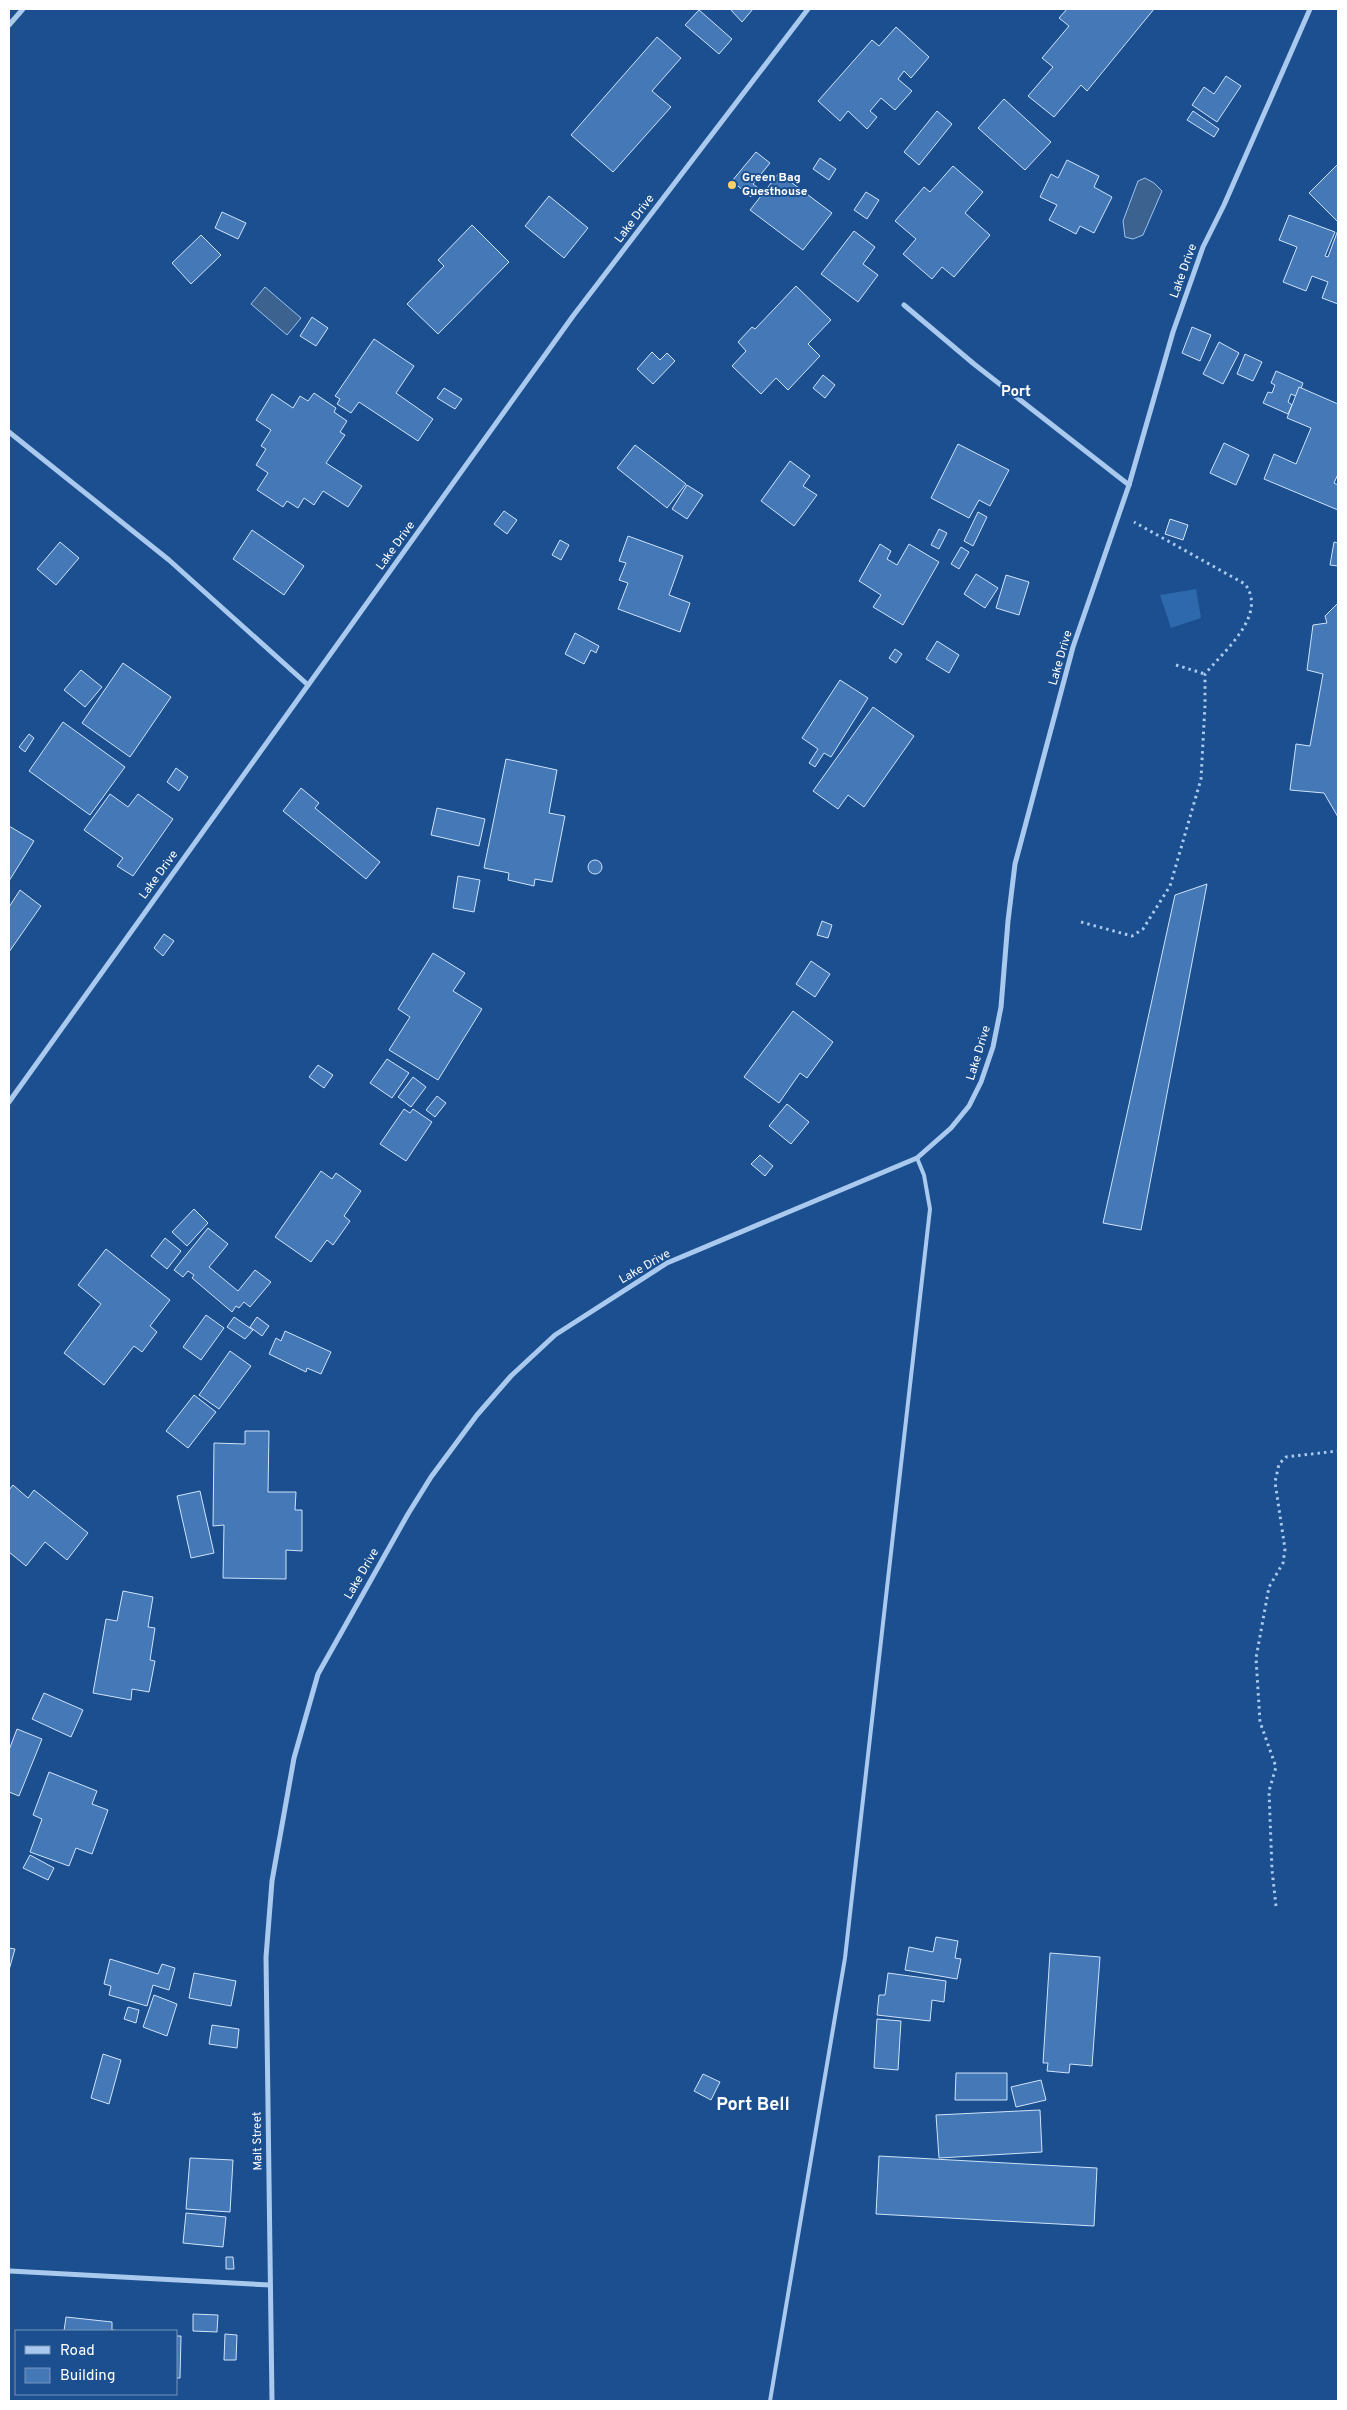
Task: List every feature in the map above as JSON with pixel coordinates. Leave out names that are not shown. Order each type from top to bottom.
[{"type":"street","points":[[9,25],[23,9]]},
{"type":"street","name":"Lake Drive","points":[[9,1102],[573,316],[808,9]]},
{"type":"street","name":"Lake Drive","points":[[272,1881],[294,1758],[318,1674],[431,1477],[477,1415],[511,1376],[555,1336],[667,1263],[917,1158],[951,1128],[969,1106],[982,1082],[993,1047],[1001,1007],[1015,864],[1074,647],[1129,485],[1173,332],[1203,248],[1228,196],[1310,9]]},
{"type":"street","points":[[904,305],[974,364],[1129,485]]},
{"type":"street","points":[[9,432],[169,560],[308,685]]},
{"type":"street","name":"Malt Street","points":[[272,1881],[266,1957],[272,2401]]},
{"type":"street","points":[[10,2271],[270,2285]]},
{"type":"lane","points":[[770,2401],[845,1958],[930,1209],[924,1175],[917,1158]]},
{"type":"path","points":[[1081,922],[1132,936],[1143,930],[1170,886],[1201,779],[1206,705],[1205,674],[1248,622],[1252,610],[1250,591],[1246,584],[1119,515]]},
{"type":"path","points":[[1176,665],[1205,674]]},
{"type":"path","points":[[1276,1906],[1272,1870],[1269,1791],[1276,1767],[1260,1722],[1256,1658],[1269,1587],[1283,1563],[1285,1549],[1275,1482],[1279,1464],[1286,1457],[1338,1451]]},
{"type":"shaded area","points":[[1145,178],[1162,191],[1143,235],[1133,239],[1125,237],[1123,221],[1138,181]]},
{"type":"shaded area","points":[[265,287],[301,318],[287,335],[251,304]]},
{"type":"shaded area","points":[[1196,589],[1201,618],[1171,628],[1160,595]]},
{"type":"building","points":[[730,9],[753,9],[742,22]]},
{"type":"building","points":[[1067,9],[1154,9],[1087,91],[1081,85],[1054,117],[1028,96],[1053,67],[1042,58],[1069,26],[1059,18]]},
{"type":"building","points":[[699,10],[732,39],[719,54],[685,25]]},
{"type":"building","points":[[896,27],[929,57],[911,78],[904,71],[898,79],[912,91],[895,110],[881,98],[870,111],[877,117],[867,129],[848,111],[840,121],[818,101],[872,40],[879,46]]},
{"type":"building","points":[[657,37],[681,58],[652,91],[671,107],[613,172],[571,135]]},
{"type":"building","points":[[1226,76],[1241,86],[1217,122],[1192,105],[1204,87],[1214,94]]},
{"type":"building","points":[[1004,99],[1051,142],[1025,170],[978,128]]},
{"type":"building","points":[[937,111],[952,124],[919,165],[904,152]]},
{"type":"building","points":[[1193,111],[1219,129],[1214,137],[1187,120]]},
{"type":"building","points":[[756,152],[770,163],[753,184],[758,188],[751,197],[732,181]]},
{"type":"building","points":[[820,158],[836,169],[829,180],[813,169]]},
{"type":"building","points":[[1067,160],[1099,176],[1094,187],[1112,197],[1094,233],[1080,226],[1076,234],[1049,220],[1057,205],[1040,197],[1051,174],[1058,178]]},
{"type":"building","points":[[1338,164],[1338,222],[1309,193]]},
{"type":"building","points":[[953,166],[983,192],[965,213],[990,235],[954,277],[942,267],[932,279],[903,254],[916,239],[895,221],[924,187],[930,192]]},
{"type":"building","points":[[779,173],[832,213],[803,250],[750,210]]},
{"type":"building","points":[[866,192],[879,200],[867,219],[854,210]]},
{"type":"building","points":[[549,196],[588,228],[564,258],[525,226]]},
{"type":"building","points":[[222,212],[246,223],[238,239],[215,228]]},
{"type":"building","points":[[1289,215],[1335,232],[1325,256],[1328,257],[1338,230],[1338,304],[1322,298],[1328,282],[1312,276],[1306,291],[1283,282],[1297,247],[1279,240]]},
{"type":"building","points":[[472,225],[509,262],[438,334],[407,304],[444,266],[438,260]]},
{"type":"building","points":[[854,231],[875,247],[863,264],[878,275],[858,302],[821,274]]},
{"type":"building","points":[[201,235],[221,255],[191,284],[172,263]]},
{"type":"building","points":[[796,286],[831,320],[808,344],[820,356],[788,390],[776,378],[761,394],[732,366],[746,351],[738,342],[752,327],[755,329]]},
{"type":"building","points":[[312,317],[328,328],[316,346],[300,336]]},
{"type":"building","points":[[1192,327],[1211,335],[1200,361],[1182,353]]},
{"type":"building","points":[[374,339],[414,366],[396,393],[433,419],[418,441],[359,402],[351,413],[337,404],[340,399],[335,396]]},
{"type":"building","points":[[1219,342],[1239,353],[1223,384],[1203,374]]},
{"type":"building","points":[[652,352],[660,360],[667,353],[675,361],[653,384],[637,369]]},
{"type":"building","points":[[1245,354],[1262,362],[1253,381],[1237,374]]},
{"type":"building","points":[[1276,371],[1303,383],[1298,397],[1291,394],[1288,402],[1292,405],[1288,414],[1263,403],[1268,392],[1272,393],[1275,385],[1271,383]]},
{"type":"building","points":[[823,375],[835,385],[825,398],[813,388]]},
{"type":"building","points":[[1299,387],[1338,404],[1338,474],[1334,483],[1338,485],[1338,510],[1264,479],[1274,454],[1296,464],[1311,428],[1287,418]]},
{"type":"building","points":[[444,388],[462,399],[455,409],[437,398]]},
{"type":"building","points":[[314,393],[336,408],[334,412],[347,421],[340,432],[345,435],[326,463],[362,486],[348,507],[323,491],[314,505],[304,498],[298,508],[287,501],[283,507],[257,490],[268,473],[256,465],[266,449],[261,446],[271,430],[256,420],[272,394],[293,408],[300,396],[308,401]]},
{"type":"building","points":[[1224,443],[1249,455],[1236,485],[1210,473]]},
{"type":"building","points":[[958,444],[1009,470],[990,506],[979,500],[969,518],[931,498]]},
{"type":"building","points":[[635,445],[686,484],[667,508],[617,468]]},
{"type":"building","points":[[790,461],[810,476],[803,486],[817,495],[794,526],[761,501]]},
{"type":"building","points":[[687,485],[703,495],[687,519],[672,509]]},
{"type":"building","points":[[504,511],[517,520],[507,534],[494,524]]},
{"type":"building","points":[[978,512],[987,517],[973,546],[964,541]]},
{"type":"building","points":[[1170,519],[1188,525],[1183,540],[1165,534]]},
{"type":"building","points":[[939,529],[947,533],[939,549],[931,545]]},
{"type":"building","points":[[252,530],[304,566],[284,595],[233,559]]},
{"type":"building","points":[[628,536],[683,556],[669,595],[690,603],[680,632],[618,609],[628,583],[619,580],[626,563],[619,561]]},
{"type":"building","points":[[560,540],[569,545],[561,560],[552,555]]},
{"type":"building","points":[[60,542],[79,558],[56,585],[37,569]]},
{"type":"building","points":[[1334,542],[1338,543],[1338,566],[1330,565]]},
{"type":"building","points":[[880,544],[891,551],[887,559],[897,565],[909,544],[939,562],[903,625],[873,607],[881,595],[859,581]]},
{"type":"building","points":[[961,547],[969,552],[959,569],[951,564]]},
{"type":"building","points":[[976,574],[998,588],[985,608],[964,594]]},
{"type":"building","points":[[1006,575],[1029,582],[1019,615],[996,608]]},
{"type":"building","points":[[1338,603],[1338,817],[1324,793],[1290,790],[1296,744],[1310,746],[1323,674],[1307,670],[1313,625],[1327,623],[1325,616]]},
{"type":"building","points":[[575,633],[599,646],[596,653],[591,650],[584,664],[565,654]]},
{"type":"building","points":[[937,641],[959,655],[949,673],[926,659]]},
{"type":"building","points":[[895,649],[902,654],[896,663],[889,658]]},
{"type":"building","points":[[123,663],[171,697],[130,757],[82,723]]},
{"type":"building","points":[[81,670],[102,687],[85,707],[64,690]]},
{"type":"building","points":[[840,680],[868,698],[831,757],[824,753],[815,767],[809,763],[818,749],[802,738]]},
{"type":"building","points":[[873,707],[914,736],[864,807],[848,795],[838,809],[813,791]]},
{"type":"building","points":[[63,722],[125,767],[90,815],[29,771]]},
{"type":"building","points":[[29,734],[34,738],[25,752],[19,747]]},
{"type":"building","points":[[506,759],[557,770],[549,813],[565,816],[552,882],[535,879],[534,886],[508,880],[509,873],[484,868]]},
{"type":"building","points":[[176,768],[188,777],[179,791],[167,782]]},
{"type":"building","points":[[301,788],[319,803],[315,808],[380,862],[366,879],[283,811]]},
{"type":"building","points":[[110,794],[128,807],[138,794],[173,819],[133,876],[117,866],[123,858],[84,830]]},
{"type":"building","points":[[437,808],[485,819],[479,846],[431,835]]},
{"type":"building","points":[[9,826],[34,841],[9,881]]},
{"type":"building","points":[[595,860],[600,862],[602,867],[600,872],[595,874],[590,872],[588,867],[590,862]]},
{"type":"building","points":[[458,876],[480,880],[474,912],[453,908]]},
{"type":"building","points":[[1207,884],[1141,1230],[1103,1223],[1175,895]]},
{"type":"building","points":[[20,890],[41,906],[9,952],[9,907]]},
{"type":"building","points":[[822,921],[832,925],[828,938],[817,935]]},
{"type":"building","points":[[164,934],[174,941],[163,956],[154,948]]},
{"type":"building","points":[[433,953],[465,973],[453,991],[482,1009],[438,1080],[389,1050],[410,1017],[398,1009]]},
{"type":"building","points":[[811,961],[830,974],[815,997],[796,984]]},
{"type":"building","points":[[793,1011],[833,1042],[807,1078],[800,1073],[779,1103],[744,1077]]},
{"type":"building","points":[[387,1059],[409,1073],[392,1098],[370,1083]]},
{"type":"building","points":[[318,1065],[333,1075],[324,1088],[309,1077]]},
{"type":"building","points":[[413,1077],[426,1087],[411,1107],[398,1097]]},
{"type":"building","points":[[437,1096],[446,1103],[435,1117],[426,1110]]},
{"type":"building","points":[[787,1104],[809,1122],[791,1144],[769,1126]]},
{"type":"building","points":[[404,1109],[410,1113],[413,1109],[432,1122],[406,1161],[380,1144]]},
{"type":"building","points":[[760,1155],[773,1166],[765,1176],[751,1164]]},
{"type":"building","points":[[321,1171],[332,1179],[336,1173],[361,1191],[344,1216],[350,1221],[333,1245],[327,1240],[311,1262],[275,1237]]},
{"type":"building","points":[[194,1209],[208,1223],[187,1246],[172,1232]]},
{"type":"building","points":[[208,1228],[228,1244],[209,1267],[238,1291],[255,1270],[271,1282],[250,1307],[244,1302],[239,1308],[236,1306],[232,1312],[192,1278],[194,1275],[188,1271],[183,1277],[174,1270]]},
{"type":"building","points":[[165,1238],[181,1251],[167,1269],[151,1256]]},
{"type":"building","points":[[106,1249],[170,1300],[150,1326],[157,1332],[142,1352],[134,1346],[104,1385],[64,1353],[101,1304],[78,1285]]},
{"type":"building","points":[[206,1315],[224,1328],[201,1360],[183,1347]]},
{"type":"building","points":[[234,1317],[253,1330],[245,1339],[227,1327]]},
{"type":"building","points":[[257,1317],[269,1326],[262,1336],[250,1327]]},
{"type":"building","points":[[285,1331],[331,1352],[321,1374],[307,1368],[306,1372],[269,1354],[276,1338],[281,1341]]},
{"type":"building","points":[[230,1351],[251,1366],[219,1409],[199,1395]]},
{"type":"building","points":[[194,1395],[216,1412],[188,1448],[166,1431]]},
{"type":"building","points":[[245,1431],[269,1431],[268,1492],[296,1492],[295,1510],[302,1510],[302,1551],[286,1550],[286,1579],[223,1578],[224,1525],[213,1526],[214,1443],[245,1444]]},
{"type":"building","points":[[13,1485],[28,1498],[34,1490],[88,1533],[67,1560],[45,1542],[26,1566],[9,1552],[9,1490]]},
{"type":"building","points":[[200,1491],[214,1553],[191,1558],[177,1496]]},
{"type":"building","points":[[123,1591],[153,1597],[148,1627],[155,1628],[150,1660],[155,1661],[149,1692],[132,1689],[131,1700],[93,1693],[106,1619],[117,1621]]},
{"type":"building","points":[[44,1693],[83,1710],[71,1737],[32,1719]]},
{"type":"building","points":[[17,1729],[42,1739],[19,1796],[9,1792],[9,1750]]},
{"type":"building","points":[[49,1772],[97,1791],[92,1804],[108,1810],[92,1854],[76,1848],[69,1866],[30,1852],[42,1819],[33,1815]]},
{"type":"building","points":[[30,1855],[54,1868],[48,1880],[23,1868]]},
{"type":"building","points":[[936,1937],[958,1941],[955,1958],[961,1959],[957,1979],[905,1970],[909,1947],[933,1952]]},
{"type":"building","points":[[9,1948],[15,1949],[9,1970]]},
{"type":"building","points":[[1050,1953],[1100,1957],[1092,2066],[1070,2064],[1069,2073],[1047,2071],[1048,2063],[1043,2063]]},
{"type":"building","points":[[110,1959],[158,1974],[162,1964],[175,1968],[169,1990],[153,1985],[147,2006],[109,1995],[111,1986],[104,1984]]},
{"type":"building","points":[[194,1973],[236,1981],[231,2006],[189,1998]]},
{"type":"building","points":[[888,1973],[946,1981],[944,2002],[932,2000],[930,2021],[877,2015],[879,1995],[885,1995]]},
{"type":"building","points":[[154,1995],[177,2004],[167,2036],[143,2027]]},
{"type":"building","points":[[128,2007],[139,2010],[136,2023],[124,2019]]},
{"type":"building","points":[[877,2019],[901,2021],[898,2070],[874,2068]]},
{"type":"building","points":[[212,2025],[239,2029],[237,2048],[209,2044]]},
{"type":"building","points":[[103,2054],[121,2060],[109,2104],[91,2098]]},
{"type":"building","points":[[956,2073],[1007,2073],[1007,2100],[955,2100]]},
{"type":"building","points":[[703,2074],[720,2082],[711,2100],[694,2091]]},
{"type":"building","points":[[1041,2080],[1046,2100],[1016,2107],[1011,2087]]},
{"type":"building","points":[[1040,2110],[1042,2152],[939,2158],[936,2115]]},
{"type":"building","points":[[879,2156],[1097,2168],[1094,2226],[876,2214]]},
{"type":"building","points":[[190,2158],[233,2160],[230,2212],[186,2209]]},
{"type":"building","points":[[186,2213],[226,2217],[223,2247],[183,2243]]},
{"type":"building","points":[[226,2257],[233,2257],[234,2269],[226,2269]]},
{"type":"building","points":[[193,2314],[218,2315],[217,2332],[193,2331]]},
{"type":"building","points":[[66,2317],[112,2322],[112,2330],[64,2330]]},
{"type":"building","points":[[225,2334],[237,2335],[236,2360],[224,2360]]},
{"type":"building","points":[[178,2336],[181,2336],[180,2378],[178,2378]]},
{"type":"place","name":"Green Bag Guesthouse","points":[[732,185]]},
{"type":"district","name":"Port","points":[[1016,392]]},
{"type":"district","name":"Port Bell","points":[[753,2105]]}]
